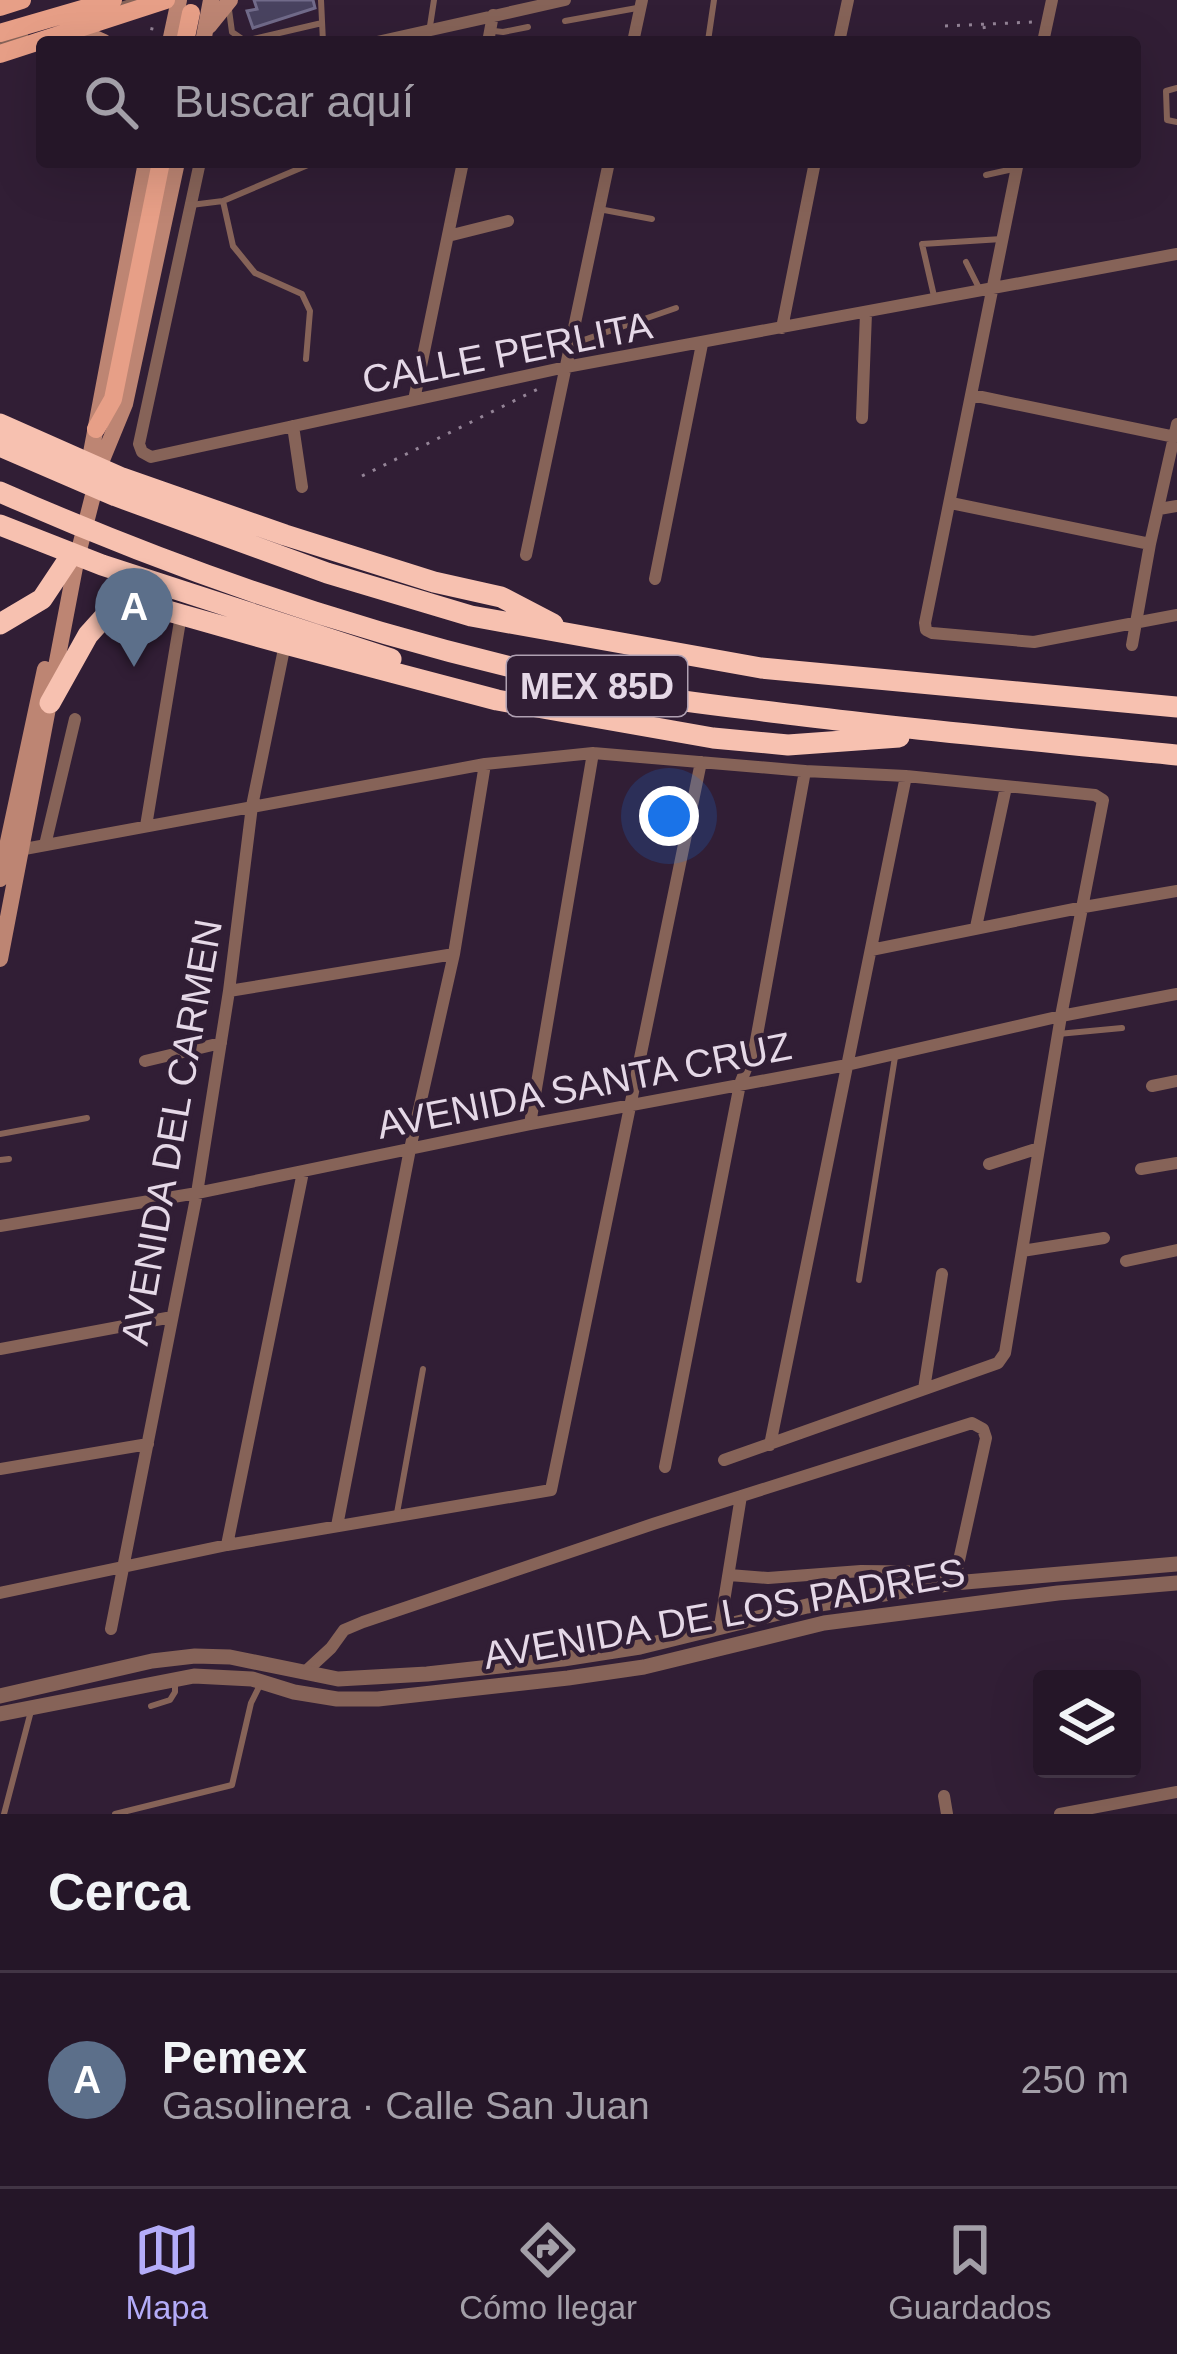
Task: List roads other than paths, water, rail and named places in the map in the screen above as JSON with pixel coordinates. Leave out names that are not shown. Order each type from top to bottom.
[{"type":"highway","points":[[0,424],[75,469]]},
{"type":"highway","name":"MEX 85D","points":[[0,446],[75,469],[327,573],[471,616],[760,668],[1177,707]]},
{"type":"highway","name":"MEX 85D","points":[[0,492],[261,596],[366,629],[565,679],[692,703],[942,734],[1177,755]]},
{"type":"highway","points":[[0,525],[102,565],[449,678],[497,700]]},
{"type":"highway","points":[[0,624],[42,599],[68,560]]},
{"type":"highway","points":[[50,703],[88,635],[106,615],[127,605],[154,607],[497,700],[713,738],[788,745],[942,734]]},
{"type":"main road","points":[[0,7],[22,0]]},
{"type":"main road","points":[[0,34],[113,0]]},
{"type":"main road","points":[[58,36],[166,0]]},
{"type":"main road","points":[[205,36],[223,1]]},
{"type":"main road","points":[[173,36],[185,7]]},
{"type":"main road","points":[[77,30],[90,36]]},
{"type":"main road","points":[[0,54],[36,43]]},
{"type":"main road","points":[[0,958],[8,852],[145,168]]},
{"type":"main road","points":[[96,429],[113,399],[159,168]]},
{"type":"main road","points":[[0,879],[50,703],[76,562],[102,460],[125,404],[176,168]]},
{"type":"street","points":[[403,36],[565,0]]},
{"type":"street","points":[[840,36],[848,0]]},
{"type":"street","points":[[1044,36],[1052,0]]},
{"type":"street","points":[[634,36],[641,4]]},
{"type":"street","points":[[489,36],[493,15]]},
{"type":"street","name":"CALLE PERLITA","points":[[199,168],[139,444],[151,457],[561,369],[1177,254]]},
{"type":"street","points":[[415,400],[462,168]]},
{"type":"street","points":[[526,555],[561,369],[571,344],[608,168]]},
{"type":"street","points":[[782,328],[814,168]]},
{"type":"street","points":[[1017,168],[986,291],[972,395],[926,630],[1034,642],[1177,615]]},
{"type":"street","points":[[448,236],[508,221]]},
{"type":"street","points":[[862,418],[866,313]]},
{"type":"street","points":[[655,579],[702,344]]},
{"type":"street","points":[[972,395],[1176,431],[1132,645]]},
{"type":"street","points":[[293,426],[302,487]]},
{"type":"street","points":[[951,503],[1150,544]]},
{"type":"street","points":[[1159,509],[1177,506]]},
{"type":"street","points":[[146,826],[181,616]]},
{"type":"street","name":"AVENIDA DEL CARMEN","points":[[111,1629],[196,1193],[229,991],[252,806],[285,644]]},
{"type":"street","points":[[45,845],[75,718]]},
{"type":"street","points":[[8,852],[484,764],[593,753],[906,776],[1095,795],[1103,800],[1061,1016],[1005,1353],[998,1364],[724,1460]]},
{"type":"street","points":[[530,1124],[593,753]]},
{"type":"street","points":[[0,1593],[227,1545],[551,1490],[701,762]]},
{"type":"street","points":[[337,1526],[410,1149],[454,954],[484,764]]},
{"type":"street","points":[[665,1467],[740,1084],[755,1046],[805,771]]},
{"type":"street","points":[[770,1445],[906,776]]},
{"type":"street","points":[[976,927],[1006,787]]},
{"type":"street","points":[[871,950],[1177,892]]},
{"type":"street","points":[[229,991],[454,954]]},
{"type":"street","name":"AVENIDA SANTA CRUZ","points":[[0,1226],[304,1172],[1177,994]]},
{"type":"street","points":[[145,1061],[220,1043]]},
{"type":"street","points":[[1152,1086],[1177,1081]]},
{"type":"street","points":[[989,1165],[1040,1148]]},
{"type":"street","points":[[1141,1169],[1177,1163]]},
{"type":"street","points":[[227,1545],[304,1172]]},
{"type":"street","points":[[1022,1251],[1104,1238]]},
{"type":"street","points":[[1126,1261],[1177,1250]]},
{"type":"street","points":[[924,1389],[942,1274]]},
{"type":"street","points":[[0,1349],[172,1317]]},
{"type":"street","name":"AVENIDA DE LOS PADRES","points":[[304,1673],[344,1630],[363,1622],[972,1423],[986,1438],[955,1577]]},
{"type":"street","points":[[0,1469],[148,1444]]},
{"type":"street","points":[[720,1626],[741,1496]]},
{"type":"street","name":"AVENIDA DE LOS PADRES","points":[[0,1696],[152,1661],[195,1656],[230,1657],[338,1679],[541,1662],[640,1647],[807,1606],[955,1577],[1177,1564]]},
{"type":"street","points":[[729,1575],[768,1578],[861,1571],[955,1577]]},
{"type":"street","name":"AVENIDA DE LOS PADRES","points":[[0,1714],[194,1676],[262,1682],[337,1699],[378,1699],[644,1666],[824,1623],[1058,1592],[1177,1583]]},
{"type":"street","points":[[1060,1814],[1177,1792]]},
{"type":"street","points":[[944,1796],[947,1814]]},
{"type":"lane","points":[[0,43],[136,0]]},
{"type":"lane","points":[[321,0],[323,36]]},
{"type":"lane","points":[[429,30],[434,0]]},
{"type":"lane","points":[[709,36],[714,0]]},
{"type":"lane","points":[[223,1],[232,32],[238,36]]},
{"type":"lane","points":[[565,21],[641,4]]},
{"type":"lane","points":[[266,36],[322,23]]},
{"type":"lane","points":[[489,36],[528,27]]},
{"type":"lane","points":[[1177,88],[1166,91],[1167,121],[1177,122]]},
{"type":"lane","points":[[191,205],[223,201],[301,168]]},
{"type":"lane","points":[[986,176],[1009,168]]},
{"type":"lane","points":[[223,201],[233,246],[255,274],[302,293],[310,311],[306,359]]},
{"type":"lane","points":[[599,209],[652,219]]},
{"type":"lane","points":[[935,300],[922,244],[1002,239]]},
{"type":"lane","points":[[966,262],[986,291]]},
{"type":"lane","points":[[571,344],[676,308]]},
{"type":"lane","points":[[1058,1034],[1122,1028]]},
{"type":"lane","points":[[859,1280],[896,1054]]},
{"type":"lane","points":[[0,1134],[87,1118]]},
{"type":"lane","points":[[397,1516],[423,1369]]},
{"type":"lane","points":[[151,1706],[170,1700],[175,1678]]},
{"type":"lane","points":[[115,1814],[232,1785],[250,1703],[262,1682]]},
{"type":"lane","points":[[4,1814],[32,1708]]},
{"type":"place","name":"Pemex","points":[[134,667]]}]
